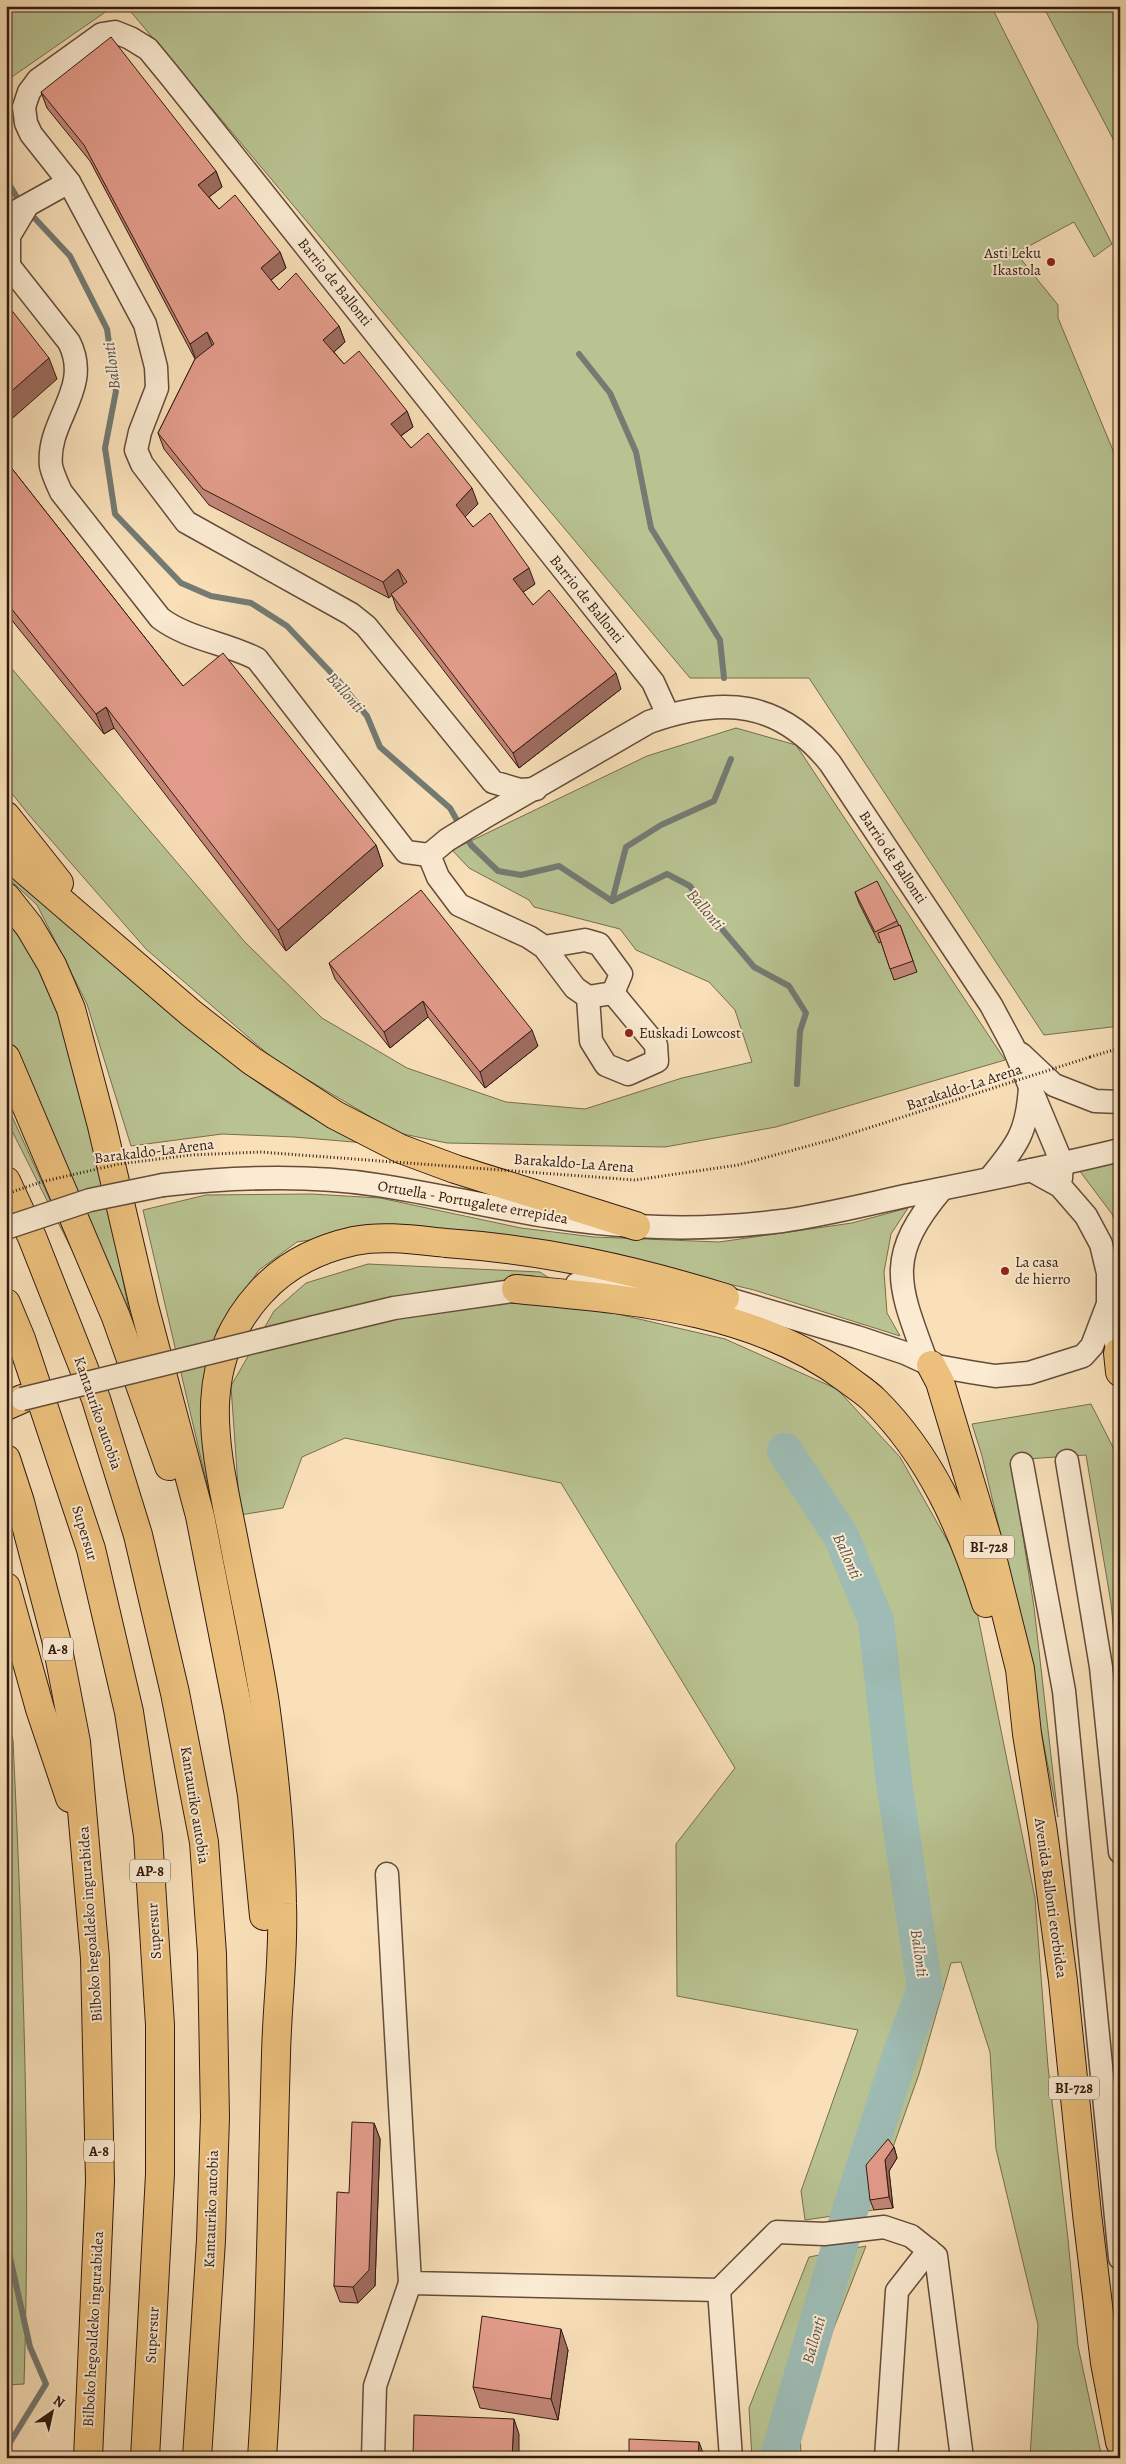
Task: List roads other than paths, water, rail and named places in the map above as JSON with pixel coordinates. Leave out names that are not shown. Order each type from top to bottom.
[{"type":"main road","points":[[6,816],[63,887],[119,950]]},
{"type":"main road","points":[[6,854],[192,1014],[252,1061],[335,1115],[401,1150],[636,1226]]},
{"type":"main road","points":[[6,897],[29,926],[52,965],[71,1008],[102,1126],[144,1306],[200,1516],[238,1710],[252,1795],[263,1892],[276,2055]]},
{"type":"main road","points":[[6,1058],[116,1317],[186,1518],[223,1634]]},
{"type":"main road","name":"Kantauriko autobia","points":[[6,1181],[35,1246],[96,1400],[138,1534],[175,1693],[204,1842],[212,1954],[215,2117],[211,2240],[197,2458]]},
{"type":"main road","points":[[262,2458],[270,2320],[276,2055],[282,1906],[276,1813],[265,1703],[219,1467],[214,1420],[216,1379],[224,1350],[242,1315],[262,1290],[287,1268],[316,1252],[356,1241],[393,1238],[496,1246],[569,1257],[649,1275],[725,1298]]},
{"type":"main road","points":[[516,1289],[656,1305],[723,1320],[779,1339],[829,1366],[874,1399],[916,1447],[949,1505],[978,1577],[1027,1734]]},
{"type":"main road","name":"Supersur","points":[[6,1303],[21,1339],[91,1549],[129,1712],[148,1836],[160,2025],[160,2174],[145,2458]]},
{"type":"main road","name":"Avenida Ballonti etorbidea","points":[[929,1364],[940,1382],[989,1545],[1020,1670],[1027,1734],[1043,1832],[1063,1981],[1087,2214],[1105,2363],[1120,2442]]},
{"type":"main road","name":"Bilboko hegoaldeko ingurabidea","points":[[6,1459],[20,1502],[56,1638],[76,1742],[95,1958],[100,2182],[88,2458]]},
{"type":"main road","points":[[6,1587],[40,1709],[85,1844]]},
{"type":"street","name":"Barrio de Ballonti","points":[[481,768],[366,626],[351,614],[186,522],[142,464],[136,450],[140,432],[157,388],[156,367],[144,324],[69,182],[31,134],[26,122],[24,107],[29,92],[38,80],[102,34],[115,32],[148,49],[653,682],[668,715]]},
{"type":"street","points":[[6,217],[69,182]]},
{"type":"street","points":[[27,206],[15,223],[9,236],[8,264],[69,342],[75,354],[77,376],[52,449],[51,464],[53,476],[61,492],[160,618],[170,626],[231,647],[257,659],[406,852],[429,855],[438,877],[459,904],[528,937],[544,947],[575,988],[588,998],[591,1041],[606,1065],[628,1074],[657,1061],[656,1044],[613,993]]},
{"type":"street","name":"Barrio de Ballonti","points":[[429,855],[447,840],[483,818],[649,722],[668,715],[716,706],[759,712],[780,720],[813,742],[830,763],[960,958],[1013,1046],[1062,1163]]},
{"type":"street","points":[[481,768],[493,782],[520,790],[536,789]]},
{"type":"street","points":[[481,768],[489,798],[483,818]]},
{"type":"street","points":[[544,947],[585,940],[599,944],[621,974],[613,993]]},
{"type":"street","points":[[588,998],[613,993]]},
{"type":"street","points":[[1013,1046],[1054,1085],[1095,1101],[1120,1102]]},
{"type":"street","points":[[990,1178],[1019,1142],[1028,1117],[1030,1084]]},
{"type":"street","points":[[1030,1170],[1120,1150]]},
{"type":"street","points":[[1060,1186],[1062,1163]]},
{"type":"street","points":[[11,1402],[394,1308],[516,1289],[589,1284],[679,1291],[725,1298],[857,1337],[929,1364],[995,1376],[1029,1373],[1083,1356],[1119,1359],[1108,1304],[1108,1273],[1101,1244],[1086,1216],[1060,1186],[1030,1170]]},
{"type":"street","name":"Ortuella - Portugalete errepidea","points":[[6,1228],[90,1200],[163,1185],[254,1178],[319,1180],[376,1185],[547,1216],[636,1226],[711,1227],[782,1221],[1030,1170]]},
{"type":"street","points":[[929,1364],[908,1312],[901,1274],[904,1249],[912,1230],[924,1210],[942,1189]]},
{"type":"street","points":[[1083,1356],[1092,1346],[1108,1304]]},
{"type":"street","points":[[1067,1461],[1101,1667],[1120,1852]]},
{"type":"street","name":"Avenida Ballonti etorbidea","points":[[1022,1464],[1064,1691],[1120,2258]]},
{"type":"street","points":[[373,2458],[375,2386],[410,2283],[387,1874]]},
{"type":"street","points":[[410,2283],[719,2290],[776,2232],[824,2234],[884,2227],[911,2236],[936,2256],[962,2458]]},
{"type":"street","points":[[886,2458],[897,2291],[929,2250]]},
{"type":"street","points":[[719,2290],[732,2458]]},
{"type":"waterway","name":"Ballonti","points":[[6,179],[21,204]]},
{"type":"waterway","name":"Ballonti","points":[[28,211],[70,256],[107,329],[116,391],[105,448],[115,514],[181,583],[211,596],[251,603],[287,626],[337,679],[367,716],[380,747],[450,808],[471,845],[498,871],[521,875],[559,866],[612,901],[667,874],[690,886],[705,909],[754,967],[789,986],[806,1013],[800,1031],[797,1084]]},
{"type":"waterway","points":[[579,354],[610,393],[636,452],[651,528],[720,640],[724,678]]},
{"type":"waterway","points":[[612,901],[626,847],[661,825],[714,801],[731,759]]},
{"type":"waterway","name":"Ballonti","points":[[779,2458],[851,2207],[901,2053],[925,1989],[894,1782],[876,1621],[841,1536],[785,1451]]},
{"type":"waterway","points":[[6,2449],[46,2384],[30,2347],[7,2244]]},
{"type":"place","name":"Asti Leku Ikastola","points":[[1051,262]]},
{"type":"place","name":"Euskadi Lowcost","points":[[629,1033]]},
{"type":"place","name":"La casa de hierro","points":[[1005,1271]]}]
